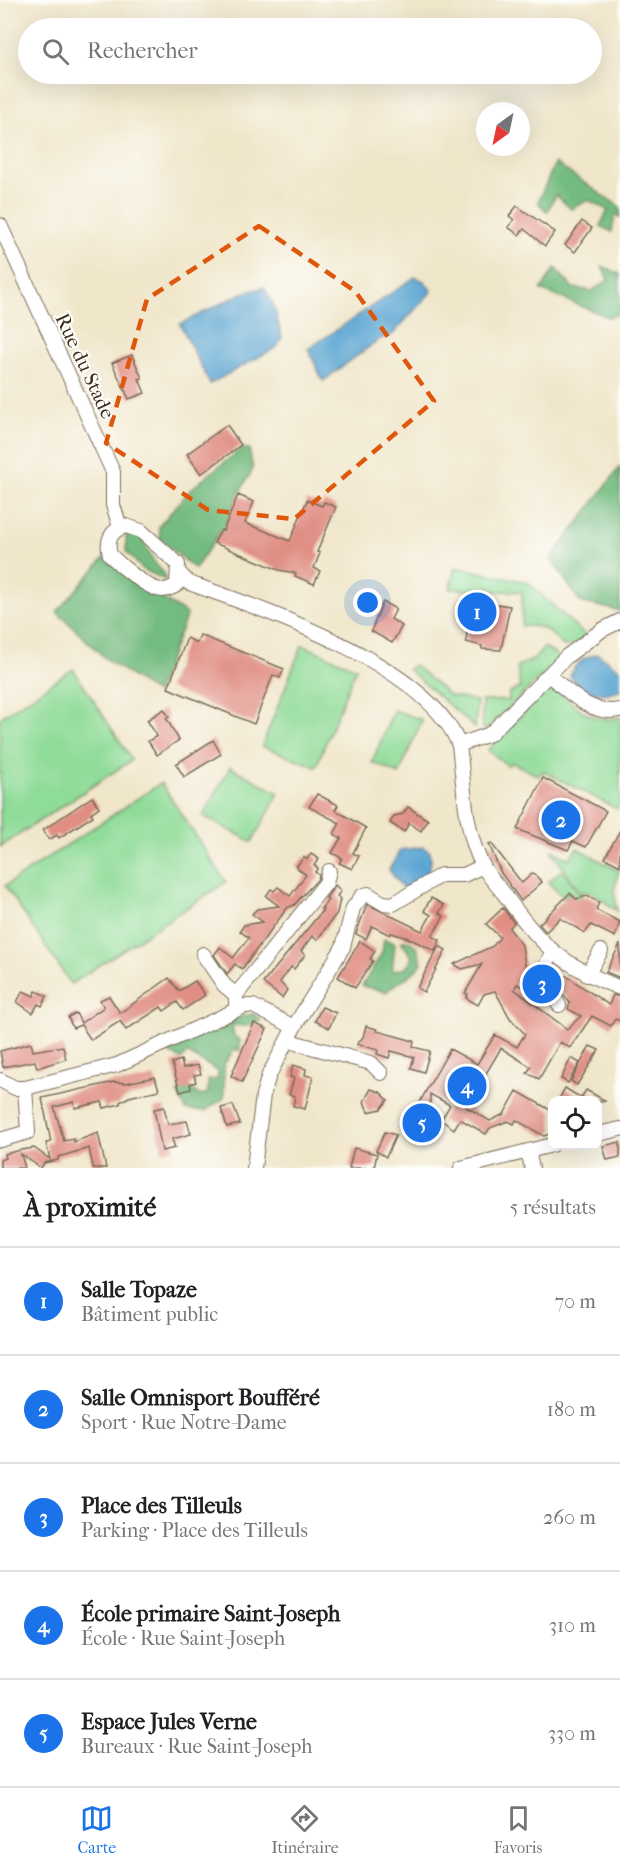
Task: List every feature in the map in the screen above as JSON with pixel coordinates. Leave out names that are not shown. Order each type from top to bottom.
[{"type":"street","name":"Rue du Stade","points":[[0,225],[113,472],[113,505],[120,527]]},
{"type":"street","points":[[133,526],[141,531],[177,564],[182,580],[165,591],[131,573],[110,555],[109,539],[112,532],[120,527],[133,526]]},
{"type":"street","points":[[182,580],[275,616],[372,660],[398,678],[439,714],[454,732],[459,745],[470,825],[483,866],[522,920],[552,953],[587,975],[620,988]]},
{"type":"street","points":[[459,745],[490,734],[570,654],[620,621]]},
{"type":"street","points":[[550,676],[569,693],[597,711],[620,710]]},
{"type":"street","points":[[254,1168],[263,1095],[269,1075],[291,1033],[343,947],[353,908],[362,896],[368,894],[383,903],[393,904],[441,875],[464,875],[483,866]]},
{"type":"street","points":[[0,1080],[15,1088],[25,1088],[117,1065],[236,1002],[326,883],[329,871]]},
{"type":"street","points":[[587,975],[601,951]]},
{"type":"street","points":[[552,953],[544,966],[546,987],[559,1005]]},
{"type":"street","points":[[203,954],[236,1002],[253,1006],[291,1033],[296,1044],[371,1063],[381,1073]]},
{"type":"street","points":[[0,1140],[28,1132],[25,1088]]},
{"type":"street","points":[[602,1133],[620,1129]]},
{"type":"street","points":[[460,1168],[548,1146]]},
{"type":"street","points":[[528,1151],[532,1168]]},
{"type":"highlighted area","points":[[259,226],[355,291],[434,401],[294,519],[208,510],[106,443],[147,299]]},
{"type":"green space","points":[[555,163],[620,207],[620,217],[615,215],[612,232],[600,226],[608,210],[588,200],[571,209],[556,195],[547,212],[538,202]]},
{"type":"green space","points":[[602,266],[620,274],[620,314],[608,317],[541,290],[555,268],[573,288],[592,291],[608,280]]},
{"type":"green space","points":[[241,449],[249,449],[253,469],[238,495],[223,531],[221,530],[195,569],[160,539],[159,526],[191,489]]},
{"type":"green space","points":[[620,467],[620,611],[580,602],[551,559]]},
{"type":"green space","points":[[126,532],[137,532],[155,563],[164,573],[165,580],[142,569],[126,551]]},
{"type":"green space","points":[[105,557],[151,592],[187,614],[156,693],[105,658],[57,612]]},
{"type":"green space","points":[[455,567],[527,582],[586,636],[570,646],[565,646],[542,628],[522,626],[522,592],[450,589]]},
{"type":"green space","points":[[302,645],[356,668],[316,767],[262,746]]},
{"type":"green space","points":[[545,647],[556,655],[558,660],[485,731],[482,725],[482,701],[509,700],[509,693],[520,688],[517,666],[533,660]]},
{"type":"green space","points":[[414,665],[450,696],[477,701],[475,728],[408,669]]},
{"type":"green space","points":[[73,669],[132,760],[0,847],[0,718]]},
{"type":"green space","points":[[551,685],[582,711],[600,718],[620,717],[620,803],[617,809],[543,771],[539,776],[511,762],[508,766],[488,750]]},
{"type":"green space","points":[[394,710],[422,720],[399,774],[372,762]]},
{"type":"green space","points":[[230,767],[279,793],[252,842],[203,816]]},
{"type":"green space","points":[[161,783],[226,882],[71,984],[5,886]]},
{"type":"green space","points":[[577,848],[619,871],[614,890],[617,911],[592,892],[580,892],[551,850],[569,859]]},
{"type":"green space","points":[[562,870],[582,896],[578,900],[570,892],[564,898],[548,882]]},
{"type":"green space","points":[[384,939],[395,943],[392,971],[406,968],[412,957],[401,941],[409,941],[417,947],[422,963],[386,992],[362,986],[382,953]]},
{"type":"green space","points":[[253,1014],[261,1020],[247,1026],[232,1025],[234,1036],[240,1040],[240,1050],[234,1050],[224,1064],[224,1098],[205,1111],[186,1110],[177,1092],[191,1088],[200,1096],[208,1093],[208,1080],[218,1079],[218,1071],[187,1053],[182,1059],[166,1052],[236,1018]]},
{"type":"water","points":[[415,277],[424,281],[432,291],[391,336],[380,339],[323,381],[308,349]]},
{"type":"water","points":[[264,287],[274,306],[282,338],[277,347],[210,384],[180,324],[240,294]]},
{"type":"water","points":[[598,654],[620,670],[620,690],[605,693],[592,692],[580,687],[570,676],[581,661]]},
{"type":"water","points":[[423,847],[430,852],[429,871],[405,891],[389,870],[400,850]]},
{"type":"building","points":[[517,206],[555,232],[545,246],[524,229],[519,235],[508,227],[514,220],[509,216]]},
{"type":"building","points":[[582,221],[592,228],[575,252],[565,245]]},
{"type":"building","points":[[132,355],[142,378],[139,379],[145,393],[129,399],[112,363]]},
{"type":"building","points":[[227,425],[241,445],[201,474],[187,454]]},
{"type":"building","points":[[238,495],[254,502],[245,523],[290,541],[307,500],[322,506],[324,502],[336,507],[317,552],[320,553],[314,568],[320,571],[314,584],[295,576],[296,573],[279,570],[214,543],[221,530],[223,531]]},
{"type":"building","points":[[469,600],[510,606],[501,650],[482,649],[482,646],[466,642],[468,624],[463,623],[460,615],[463,605]]},
{"type":"building","points":[[383,602],[396,609],[391,619],[402,626],[392,643],[371,631]]},
{"type":"building","points":[[200,635],[284,669],[280,678],[273,675],[254,724],[168,688],[187,638],[197,643]]},
{"type":"building","points":[[164,709],[169,717],[166,718],[179,740],[157,755],[148,741],[157,736],[147,720]]},
{"type":"building","points":[[213,740],[221,754],[184,777],[176,764]]},
{"type":"building","points":[[543,778],[606,811],[586,847],[573,841],[568,850],[517,829]]},
{"type":"building","points":[[317,794],[338,805],[335,810],[366,828],[353,853],[359,856],[352,869],[339,863],[342,858],[332,853],[341,838],[334,834],[340,823],[309,807]]},
{"type":"building","points":[[92,797],[99,807],[91,813],[93,816],[59,838],[57,835],[49,840],[43,830]]},
{"type":"building","points":[[408,807],[428,820],[421,831],[409,823],[404,832],[390,823],[394,816],[403,814]]},
{"type":"building","points":[[620,830],[620,866],[605,858]]},
{"type":"building","points":[[491,843],[522,883],[533,873],[542,882],[521,901],[501,873],[489,844]]},
{"type":"building","points":[[311,854],[319,859],[314,865],[318,868],[315,872],[319,875],[318,879],[294,905],[287,908],[242,969],[235,964],[227,974],[214,955],[220,947],[233,958],[249,938],[240,931],[244,925],[263,922],[252,914],[257,909],[279,906],[266,896],[271,889],[274,891],[278,887],[290,896],[306,875],[296,867],[304,857],[307,859]]},
{"type":"building","points":[[335,885],[341,891],[337,896],[340,899],[337,913],[317,940],[312,936],[301,951],[305,955],[294,969],[291,967],[280,982],[287,990],[282,998],[263,983],[323,910],[321,909],[328,900],[326,898]]},
{"type":"building","points":[[570,893],[576,899],[587,896],[599,902],[596,910],[620,922],[615,937],[591,925],[585,933],[560,918],[546,932],[539,924]]},
{"type":"building","points":[[431,898],[444,905],[439,913],[444,916],[432,936],[440,940],[435,951],[408,938],[391,933],[390,935],[372,926],[366,939],[356,934],[367,904],[422,931],[431,915],[424,911]]},
{"type":"building","points":[[503,908],[514,923],[509,928],[522,945],[529,990],[517,984],[514,989],[567,1029],[581,1016],[568,1009],[570,1003],[557,986],[565,975],[609,1005],[613,995],[620,997],[620,1021],[615,1019],[611,1026],[592,1016],[570,1048],[560,1042],[539,1079],[527,1073],[531,1067],[501,1048],[466,1107],[490,1121],[504,1114],[517,1091],[548,1109],[548,1134],[544,1136],[516,1120],[514,1124],[508,1121],[490,1128],[486,1134],[460,1119],[454,1129],[441,1120],[450,1105],[430,1094],[430,1105],[421,1112],[433,1119],[422,1140],[412,1134],[417,1125],[409,1121],[450,1049],[477,1064],[495,1035],[517,1047],[525,1034],[510,1018],[495,991],[484,994],[478,1005],[466,998],[468,994],[465,993],[482,964],[462,969],[454,964],[493,946],[500,937],[486,924]]},
{"type":"building","points":[[360,941],[375,951],[370,959],[373,961],[355,988],[338,977]]},
{"type":"building","points":[[620,944],[620,978],[606,972]]},
{"type":"building","points":[[439,946],[446,950],[424,992],[417,988]]},
{"type":"building","points":[[169,978],[179,991],[195,981],[205,995],[183,1010],[177,1002],[164,1011],[161,1007],[126,1030],[120,1021],[91,1040],[81,1025],[73,1028],[68,1017],[76,1013],[81,1023],[104,1007],[100,1000],[109,996],[120,1013]]},
{"type":"building","points":[[23,991],[34,996],[36,991],[47,996],[42,1006],[38,1004],[33,1013],[17,1002]]},
{"type":"building","points":[[322,1007],[336,1013],[329,1028],[315,1021]]},
{"type":"building","points":[[254,1023],[267,1029],[242,1082],[231,1076]]},
{"type":"building","points":[[366,1026],[414,1041],[413,1047],[430,1051],[424,1072],[411,1068],[414,1057],[391,1051],[389,1058],[377,1054],[378,1050],[357,1044],[363,1037]]},
{"type":"building","points":[[31,1043],[33,1051],[63,1046],[66,1059],[37,1068],[35,1061],[3,1067],[0,1051]]},
{"type":"building","points":[[590,1046],[599,1050],[577,1085],[571,1081]]},
{"type":"building","points":[[571,1058],[580,1063],[568,1083],[561,1079]]},
{"type":"building","points":[[181,1060],[183,1068],[198,1065],[201,1074],[194,1075],[196,1082],[190,1084],[191,1089],[180,1092],[172,1063]]},
{"type":"building","points":[[293,1065],[306,1069],[305,1075],[313,1077],[305,1109],[293,1106],[295,1096],[289,1095],[294,1078],[290,1077]]},
{"type":"building","points":[[155,1077],[159,1090],[129,1097],[120,1104],[104,1108],[102,1102],[75,1108],[74,1102],[54,1107],[64,1141],[74,1139],[74,1142],[98,1133],[106,1168],[93,1168],[89,1148],[58,1157],[58,1160],[44,1163],[41,1168],[21,1154],[25,1168],[0,1168],[0,1160],[5,1158],[4,1154],[21,1150],[34,1148],[50,1159],[46,1143],[51,1142],[42,1098],[114,1082],[126,1083]]},
{"type":"building","points":[[565,1088],[578,1096],[561,1096]]},
{"type":"building","points":[[371,1089],[380,1092],[388,1100],[381,1109],[368,1112],[364,1101]]},
{"type":"building","points":[[586,1090],[597,1096],[582,1096]]},
{"type":"building","points":[[233,1105],[240,1124],[227,1127],[221,1108]]},
{"type":"building","points":[[164,1107],[168,1124],[187,1121],[191,1134],[172,1139],[175,1148],[162,1151],[154,1109]]},
{"type":"building","points":[[385,1132],[396,1135],[386,1157],[376,1151]]},
{"type":"building","points":[[620,1142],[620,1157],[607,1160],[603,1146]]},
{"type":"building","points":[[354,1148],[377,1154],[374,1168],[349,1168]]},
{"type":"place","name":"Salle Topaze","points":[[477,612]]},
{"type":"place","name":"Salle Omnisport Boufféré","points":[[561,820]]},
{"type":"place","name":"Place des Tilleuls","points":[[542,984]]},
{"type":"place","name":"École primaire Saint-Joseph","points":[[467,1086]]},
{"type":"place","name":"Espace Jules Verne","points":[[422,1123]]}]
